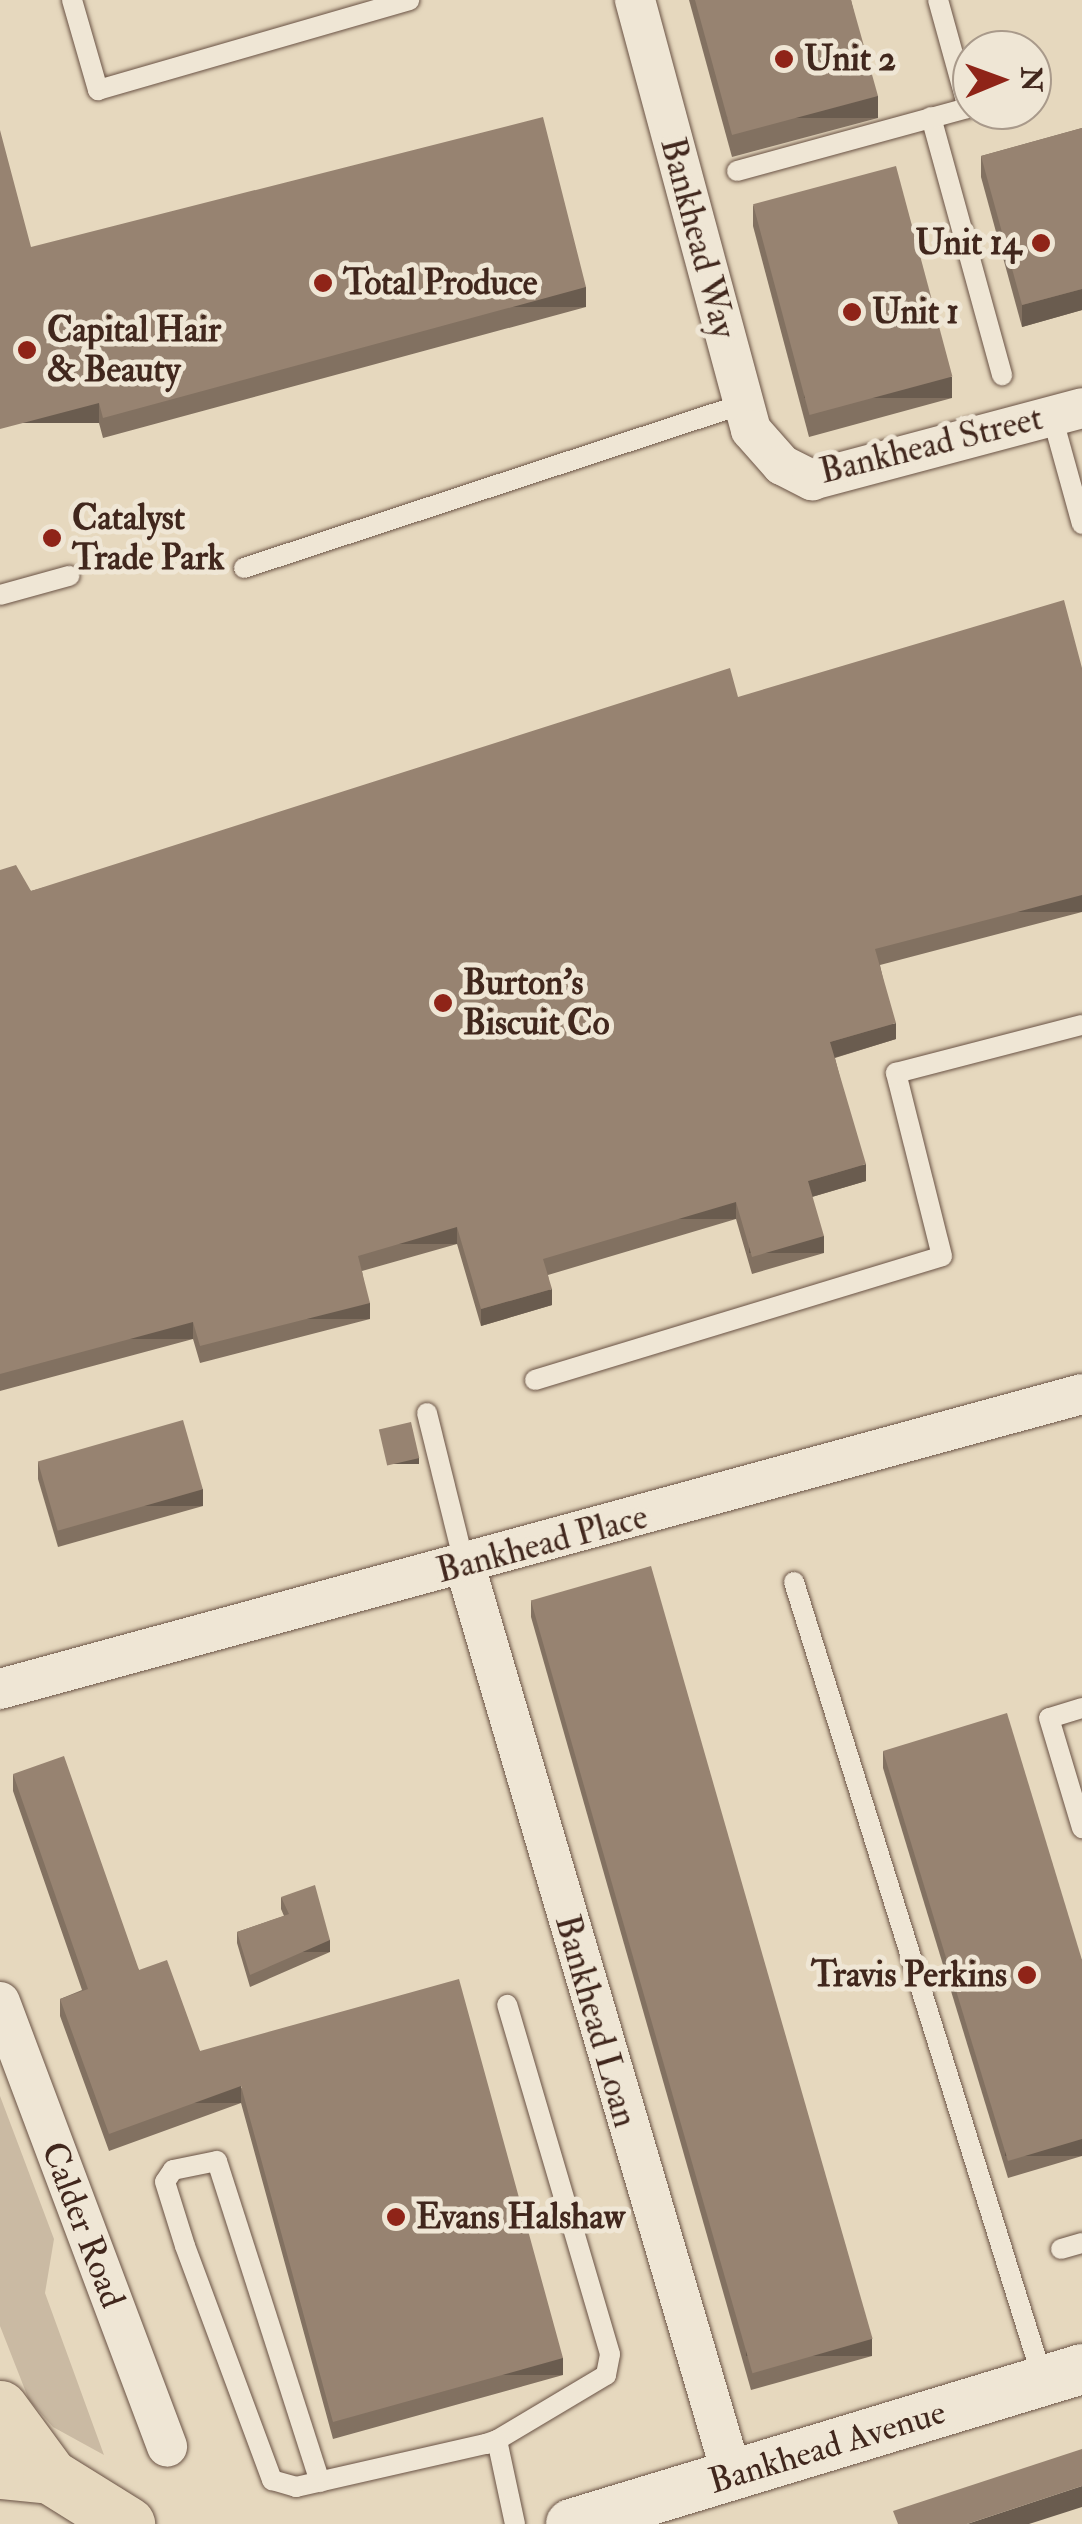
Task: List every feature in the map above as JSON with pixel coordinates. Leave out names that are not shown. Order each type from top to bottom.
[{"type":"main road","points":[[0,2408],[25,2474],[127,2523]]},
{"type":"street","name":"Bankhead Way","points":[[635,0],[751,430],[782,466]]},
{"type":"street","name":"Bankhead Street","points":[[782,466],[812,480],[1067,412]]},
{"type":"street","name":"Bankhead Place","points":[[0,1690],[465,1566],[1082,1394]]},
{"type":"street","name":"Bankhead Loan","points":[[465,1566],[732,2476]]},
{"type":"street","name":"Calder Road","points":[[0,2002],[168,2447]]},
{"type":"street","name":"Bankhead Avenue","points":[[571,2524],[1063,2376]]},
{"type":"lane","points":[[72,0],[98,90],[409,0]]},
{"type":"lane","points":[[737,170],[968,108],[938,0]]},
{"type":"lane","points":[[931,117],[1002,376]]},
{"type":"lane","points":[[244,568],[744,404]]},
{"type":"lane","points":[[1067,412],[1082,524]]},
{"type":"lane","points":[[0,595],[69,576]]},
{"type":"lane","points":[[535,1380],[942,1256],[896,1073],[1082,1024]]},
{"type":"lane","points":[[427,1413],[465,1566]]},
{"type":"lane","points":[[794,1582],[1063,2376]]},
{"type":"lane","points":[[1082,1708],[1049,1718],[1082,1828]]},
{"type":"lane","points":[[320,2482],[216,2161],[172,2170],[165,2182],[272,2480],[320,2482],[498,2440],[606,2375],[610,2354],[506,2005]]},
{"type":"lane","points":[[1061,2250],[1082,2243]]},
{"type":"lane","points":[[498,2440],[514,2524]]},
{"type":"shaded area","points":[[0,2096],[54,2239],[45,2293],[104,2455],[53,2427],[29,2400],[0,2326]]},
{"type":"building","name":"Unit 2","points":[[695,0],[851,0],[878,96],[732,135]]},
{"type":"building","name":"Total Produce","points":[[543,117],[586,287],[103,418],[99,403],[0,429],[0,130],[31,247]]},
{"type":"building","name":"Unit 14","points":[[1082,128],[1082,289],[1022,305],[981,156]]},
{"type":"building","name":"Unit 1","points":[[896,166],[952,377],[809,415],[753,204]]},
{"type":"building","name":"Burton's Biscuit Co","points":[[1064,600],[1082,668],[1082,895],[875,949],[896,1023],[830,1042],[866,1164],[808,1181],[824,1236],[752,1257],[736,1202],[543,1259],[552,1289],[481,1309],[457,1227],[358,1256],[370,1303],[200,1346],[193,1322],[0,1374],[0,870],[16,865],[31,891],[730,668],[738,697]]},
{"type":"building","points":[[183,1420],[203,1489],[58,1531],[38,1462]]},
{"type":"building","points":[[411,1422],[419,1458],[387,1465],[379,1429]]},
{"type":"building","points":[[651,1566],[873,2339],[752,2373],[531,1600]]},
{"type":"building","points":[[1007,1713],[1082,1960],[1082,2139],[1008,2161],[883,1751]]},
{"type":"building","name":"Evans Halshaw","points":[[64,1756],[139,1970],[167,1960],[200,2051],[459,1979],[563,2358],[333,2422],[241,2086],[109,2134],[60,1999],[88,1989],[13,1774]]},
{"type":"building","points":[[315,1885],[330,1940],[250,1975],[237,1932],[289,1914],[281,1897]]},
{"type":"building","points":[[1082,2449],[1082,2486],[967,2524],[898,2524],[893,2511]]},
{"type":"place","name":"Unit 2","points":[[784,59]]},
{"type":"place","name":"Unit 14","points":[[1041,243]]},
{"type":"place","name":"Total Produce","points":[[323,283]]},
{"type":"place","name":"Unit 1","points":[[852,312]]},
{"type":"place","name":"Capital Hair & Beauty","points":[[27,350]]},
{"type":"place","name":"Catalyst Trade Park","points":[[52,538]]},
{"type":"place","name":"Burton's Biscuit Co","points":[[443,1003]]},
{"type":"place","name":"Travis Perkins","points":[[1027,1975]]},
{"type":"place","name":"Evans Halshaw","points":[[396,2217]]}]
